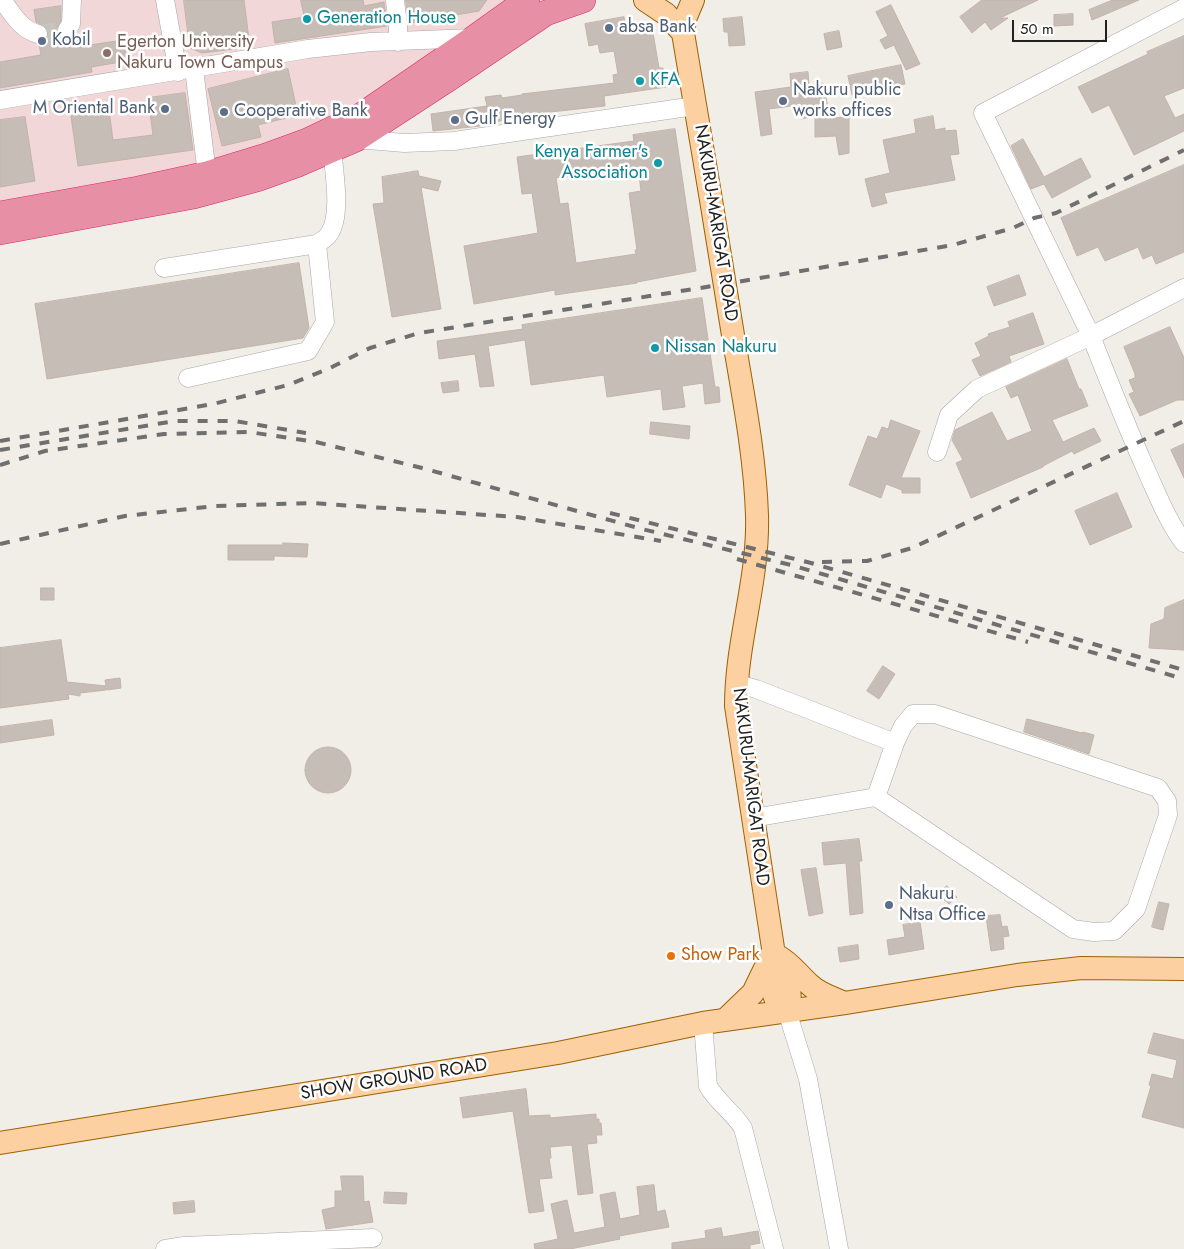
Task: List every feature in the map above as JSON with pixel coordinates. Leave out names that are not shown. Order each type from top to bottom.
[{"type":"highway","points":[[0,214],[138,190],[207,174],[307,141],[362,114],[527,0]]},
{"type":"highway","points":[[0,232],[194,196],[257,179],[296,165],[356,138],[546,13],[583,0]]},
{"type":"main road","points":[[645,0],[666,14],[684,33]]},
{"type":"main road","points":[[684,33],[686,19],[693,0]]},
{"type":"main road","name":"NAKURU-MARIGAT ROAD","points":[[684,33],[753,467],[757,514],[756,564],[742,637],[736,683],[736,706],[774,952],[772,989],[777,1003],[787,1011]]},
{"type":"main road","points":[[726,1019],[744,1004],[753,993],[774,952],[788,962],[817,991],[845,1003]]},
{"type":"main road","points":[[787,1011],[1017,975],[1081,968],[1141,967],[1184,969]]},
{"type":"main road","name":"SHOW GROUND ROAD","points":[[0,1143],[539,1056],[703,1023],[787,1011]]},
{"type":"street","points":[[2,0],[21,26],[28,32],[38,34]]},
{"type":"street","points":[[67,30],[71,24],[72,0]]},
{"type":"street","points":[[165,0],[186,70],[207,174]]},
{"type":"street","points":[[395,1],[398,42]]},
{"type":"street","points":[[1184,8],[983,113],[1091,336],[1134,444],[1157,495],[1176,533],[1184,543]]},
{"type":"street","points":[[0,100],[308,49],[371,42],[474,38]]},
{"type":"street","points":[[356,138],[404,143],[454,141],[695,106]]},
{"type":"street","points":[[164,268],[317,244],[329,235],[335,221],[336,189],[332,150]]},
{"type":"street","points":[[188,378],[308,351],[325,322],[317,244]]},
{"type":"street","points":[[937,452],[949,415],[977,389],[1104,331],[1184,288]]},
{"type":"street","points":[[736,683],[895,743]]},
{"type":"street","points":[[753,818],[876,797],[1073,929],[1094,932],[1114,931],[1136,909],[1168,815],[1167,801],[1158,788],[935,714],[913,714],[903,726],[876,797]]},
{"type":"street","points":[[787,1011],[808,1079],[839,1249]]},
{"type":"street","points":[[703,1023],[708,1086],[715,1097],[737,1119],[743,1128],[774,1249]]},
{"type":"street","points":[[165,1249],[184,1246],[373,1238]]},
{"type":"shaded area","points":[[0,0],[537,0],[315,138],[0,214]]},
{"type":"building","points":[[184,0],[244,0],[250,47],[202,53],[190,48]]},
{"type":"building","points":[[301,0],[363,0],[364,6],[384,2],[387,26],[275,43],[272,22],[304,17]]},
{"type":"building","points":[[406,0],[487,0],[479,11],[409,23]]},
{"type":"building","points":[[982,0],[1038,0],[1000,18],[1008,18],[991,30],[985,22],[972,33],[960,17]]},
{"type":"building","points":[[1113,0],[1139,0],[1092,20],[1089,10]]},
{"type":"building","points":[[891,5],[920,64],[906,70],[894,45],[885,49],[880,40],[888,36],[876,12]]},
{"type":"building","points":[[61,6],[61,21],[56,29],[57,34],[62,39],[69,40],[70,48],[123,40],[127,61],[91,67],[92,72],[0,88],[0,62],[41,55],[39,44],[45,42],[48,33],[46,27],[36,22],[34,10]]},
{"type":"building","points":[[1073,14],[1073,25],[1054,26],[1054,15]]},
{"type":"building","points":[[624,17],[626,31],[652,27],[659,68],[663,68],[666,87],[604,96],[605,106],[505,117],[505,120],[480,126],[433,131],[431,114],[487,106],[485,97],[501,95],[502,98],[614,83],[613,75],[618,74],[614,51],[600,53],[598,44],[589,46],[585,24]]},
{"type":"building","points":[[742,17],[745,45],[729,46],[728,32],[724,32],[723,19]]},
{"type":"building","points":[[839,31],[842,47],[827,50],[824,34]]},
{"type":"building","points":[[1184,36],[1184,88],[1164,96],[1175,118],[1184,114],[1184,131],[1134,155],[1109,105],[1092,113],[1078,87],[1148,54],[1147,52]]},
{"type":"building","points":[[901,65],[905,84],[852,95],[848,76]]},
{"type":"building","points":[[288,69],[298,115],[258,125],[261,137],[222,146],[208,89]]},
{"type":"building","points":[[808,72],[809,85],[823,83],[830,118],[849,117],[849,153],[839,155],[836,136],[815,137],[815,116],[801,119],[799,105],[769,109],[772,134],[761,136],[755,92],[791,87],[790,74]]},
{"type":"building","points":[[185,93],[193,150],[78,166],[70,109],[108,103],[113,140],[153,135],[148,98]]},
{"type":"building","points":[[933,116],[935,130],[945,128],[945,131],[956,130],[959,154],[950,155],[955,180],[884,193],[887,203],[872,207],[865,179],[890,173],[883,140],[916,133],[914,120]]},
{"type":"building","points":[[25,117],[35,181],[0,187],[0,120]]},
{"type":"building","points":[[675,129],[696,271],[637,283],[555,295],[555,290],[474,304],[464,246],[538,233],[532,193],[522,194],[517,157],[634,141],[633,135]],"holes":[[[638,167],[641,191],[629,193],[636,254],[576,263],[568,203],[560,204],[556,178]]]},
{"type":"building","points":[[1023,139],[1044,177],[1081,158],[1091,177],[1052,198],[1044,184],[1031,189],[1011,146]]},
{"type":"building","points":[[1184,165],[1184,252],[1156,264],[1152,255],[1143,259],[1138,247],[1105,261],[1098,247],[1077,256],[1061,218]]},
{"type":"building","points":[[418,171],[419,176],[441,181],[438,191],[421,187],[441,309],[392,317],[373,204],[384,203],[382,177]]},
{"type":"building","points":[[299,263],[309,328],[303,338],[47,379],[35,304]]},
{"type":"building","points":[[1019,275],[1026,295],[994,306],[987,287]]},
{"type":"building","points":[[702,298],[715,387],[719,387],[720,402],[705,404],[703,383],[682,386],[685,407],[663,410],[661,389],[607,397],[604,375],[531,385],[525,340],[488,346],[494,386],[480,387],[475,354],[439,359],[437,341],[523,329],[522,325]]},
{"type":"building","points":[[1033,313],[1044,344],[1009,356],[1011,362],[980,376],[972,360],[981,356],[975,343],[989,336],[988,334],[1010,327],[1008,322]]},
{"type":"building","points":[[1170,327],[1184,358],[1184,400],[1177,400],[1140,416],[1129,394],[1134,392],[1129,380],[1135,378],[1135,374],[1124,347]]},
{"type":"building","points":[[1067,359],[1088,406],[1052,420],[1063,442],[1094,428],[1101,441],[1074,454],[1072,451],[1043,467],[971,498],[956,463],[963,460],[952,440],[955,430],[992,412],[1007,441],[1032,431],[1018,395],[1011,398],[1006,387]]},
{"type":"building","points":[[458,381],[459,391],[443,393],[441,383]]},
{"type":"building","points":[[891,420],[920,431],[901,478],[920,478],[920,493],[902,493],[902,490],[886,484],[881,498],[849,485],[868,436],[877,439],[882,427],[888,429]]},
{"type":"building","points":[[651,422],[690,426],[689,439],[650,434]]},
{"type":"building","points":[[1184,444],[1184,478],[1171,450]]},
{"type":"building","points":[[1117,493],[1132,527],[1090,545],[1075,511]]},
{"type":"building","points":[[283,543],[308,544],[307,557],[274,556],[274,560],[228,560],[228,545],[283,545]]},
{"type":"building","points":[[41,588],[54,588],[54,600],[41,600]]},
{"type":"building","points":[[1184,600],[1184,650],[1149,648],[1151,624],[1164,619],[1165,608]]},
{"type":"building","points":[[61,640],[67,682],[106,686],[105,680],[120,678],[121,688],[107,690],[106,688],[106,690],[80,693],[80,696],[68,694],[69,699],[0,708],[0,648]]},
{"type":"building","points":[[883,666],[895,674],[879,699],[867,691]]},
{"type":"building","points":[[1027,719],[1094,735],[1089,754],[1024,732]]},
{"type":"building","points":[[52,720],[54,735],[0,743],[0,727]]},
{"type":"building","points":[[323,747],[333,747],[347,757],[351,770],[347,783],[341,789],[333,793],[323,793],[309,783],[305,775],[305,765],[315,751]]},
{"type":"building","points":[[859,839],[862,861],[859,861],[863,913],[850,915],[846,863],[824,865],[822,843]]},
{"type":"building","points":[[816,868],[823,913],[809,916],[801,870]]},
{"type":"building","points":[[947,886],[957,897],[949,904],[938,894]]},
{"type":"building","points":[[1159,902],[1169,904],[1163,930],[1152,927]]},
{"type":"building","points":[[1000,915],[1002,927],[1007,926],[1009,936],[1003,937],[1004,949],[991,951],[986,916]]},
{"type":"building","points":[[920,922],[924,949],[889,955],[887,940],[905,937],[903,925]]},
{"type":"building","points":[[858,945],[859,959],[840,962],[838,948]]},
{"type":"building","points":[[1154,1033],[1184,1040],[1184,1128],[1142,1117],[1151,1086],[1149,1085],[1152,1074],[1173,1079],[1177,1060],[1148,1053]]},
{"type":"building","points":[[526,1089],[529,1116],[550,1115],[550,1118],[596,1114],[596,1119],[599,1119],[599,1123],[601,1123],[602,1135],[596,1135],[597,1143],[587,1144],[593,1193],[578,1195],[572,1145],[550,1147],[551,1158],[549,1158],[552,1178],[539,1179],[544,1211],[529,1213],[513,1111],[463,1118],[460,1098]]},
{"type":"building","points":[[341,1176],[363,1176],[364,1202],[369,1201],[373,1222],[326,1229],[322,1210],[335,1207],[335,1191],[342,1191]]},
{"type":"building","points":[[654,1185],[657,1212],[665,1210],[669,1227],[619,1236],[620,1239],[570,1249],[535,1249],[534,1244],[558,1239],[551,1204],[567,1200],[574,1233],[605,1227],[600,1195],[615,1192],[620,1219],[640,1215],[637,1187]]},
{"type":"building","points":[[385,1192],[407,1193],[406,1204],[384,1203]]},
{"type":"building","points":[[194,1201],[195,1212],[174,1214],[173,1203]]},
{"type":"building","points":[[721,1228],[723,1237],[758,1231],[760,1243],[750,1245],[750,1249],[672,1249],[672,1243],[706,1238],[705,1231]]},
{"type":"tunnel","points":[[38,34],[67,30]]},
{"type":"railway","points":[[0,441],[213,404],[288,385],[330,368],[370,348],[419,333],[953,245],[1013,228],[1034,218],[1056,213],[1184,150]]},
{"type":"railway","points":[[0,450],[175,421],[235,421],[306,433]]},
{"type":"railway","points":[[822,562],[867,561],[912,548],[1184,421]]},
{"type":"railway","points":[[0,465],[45,451],[164,434],[249,432],[316,442],[422,468],[642,529],[791,565],[1184,679]]},
{"type":"railway","points":[[0,544],[125,516],[215,506],[311,503],[517,517],[661,541]]},
{"type":"railway","points":[[610,513],[811,563],[1184,670]]},
{"type":"railway","points":[[737,559],[1028,642]]},
{"type":"place","name":"Generation House","points":[[307,19]]},
{"type":"place","name":"absa Bank","points":[[609,28]]},
{"type":"place","name":"Kobil","points":[[42,41]]},
{"type":"place","name":"Egerton University Nakuru Town Campus","points":[[107,53]]},
{"type":"place","name":"KFA","points":[[640,81]]},
{"type":"place","name":"Nakuru public works offices","points":[[783,101]]},
{"type":"place","name":"M Oriental Bank","points":[[165,109]]},
{"type":"place","name":"Cooperative Bank","points":[[224,112]]},
{"type":"place","name":"Gulf Energy","points":[[455,120]]},
{"type":"place","name":"Kenya Farmer's Association","points":[[658,163]]},
{"type":"place","name":"Nissan Nakuru","points":[[655,348]]},
{"type":"place","name":"Nakuru Ntsa Office","points":[[889,905]]},
{"type":"place","name":"Show Park","points":[[671,956]]}]
